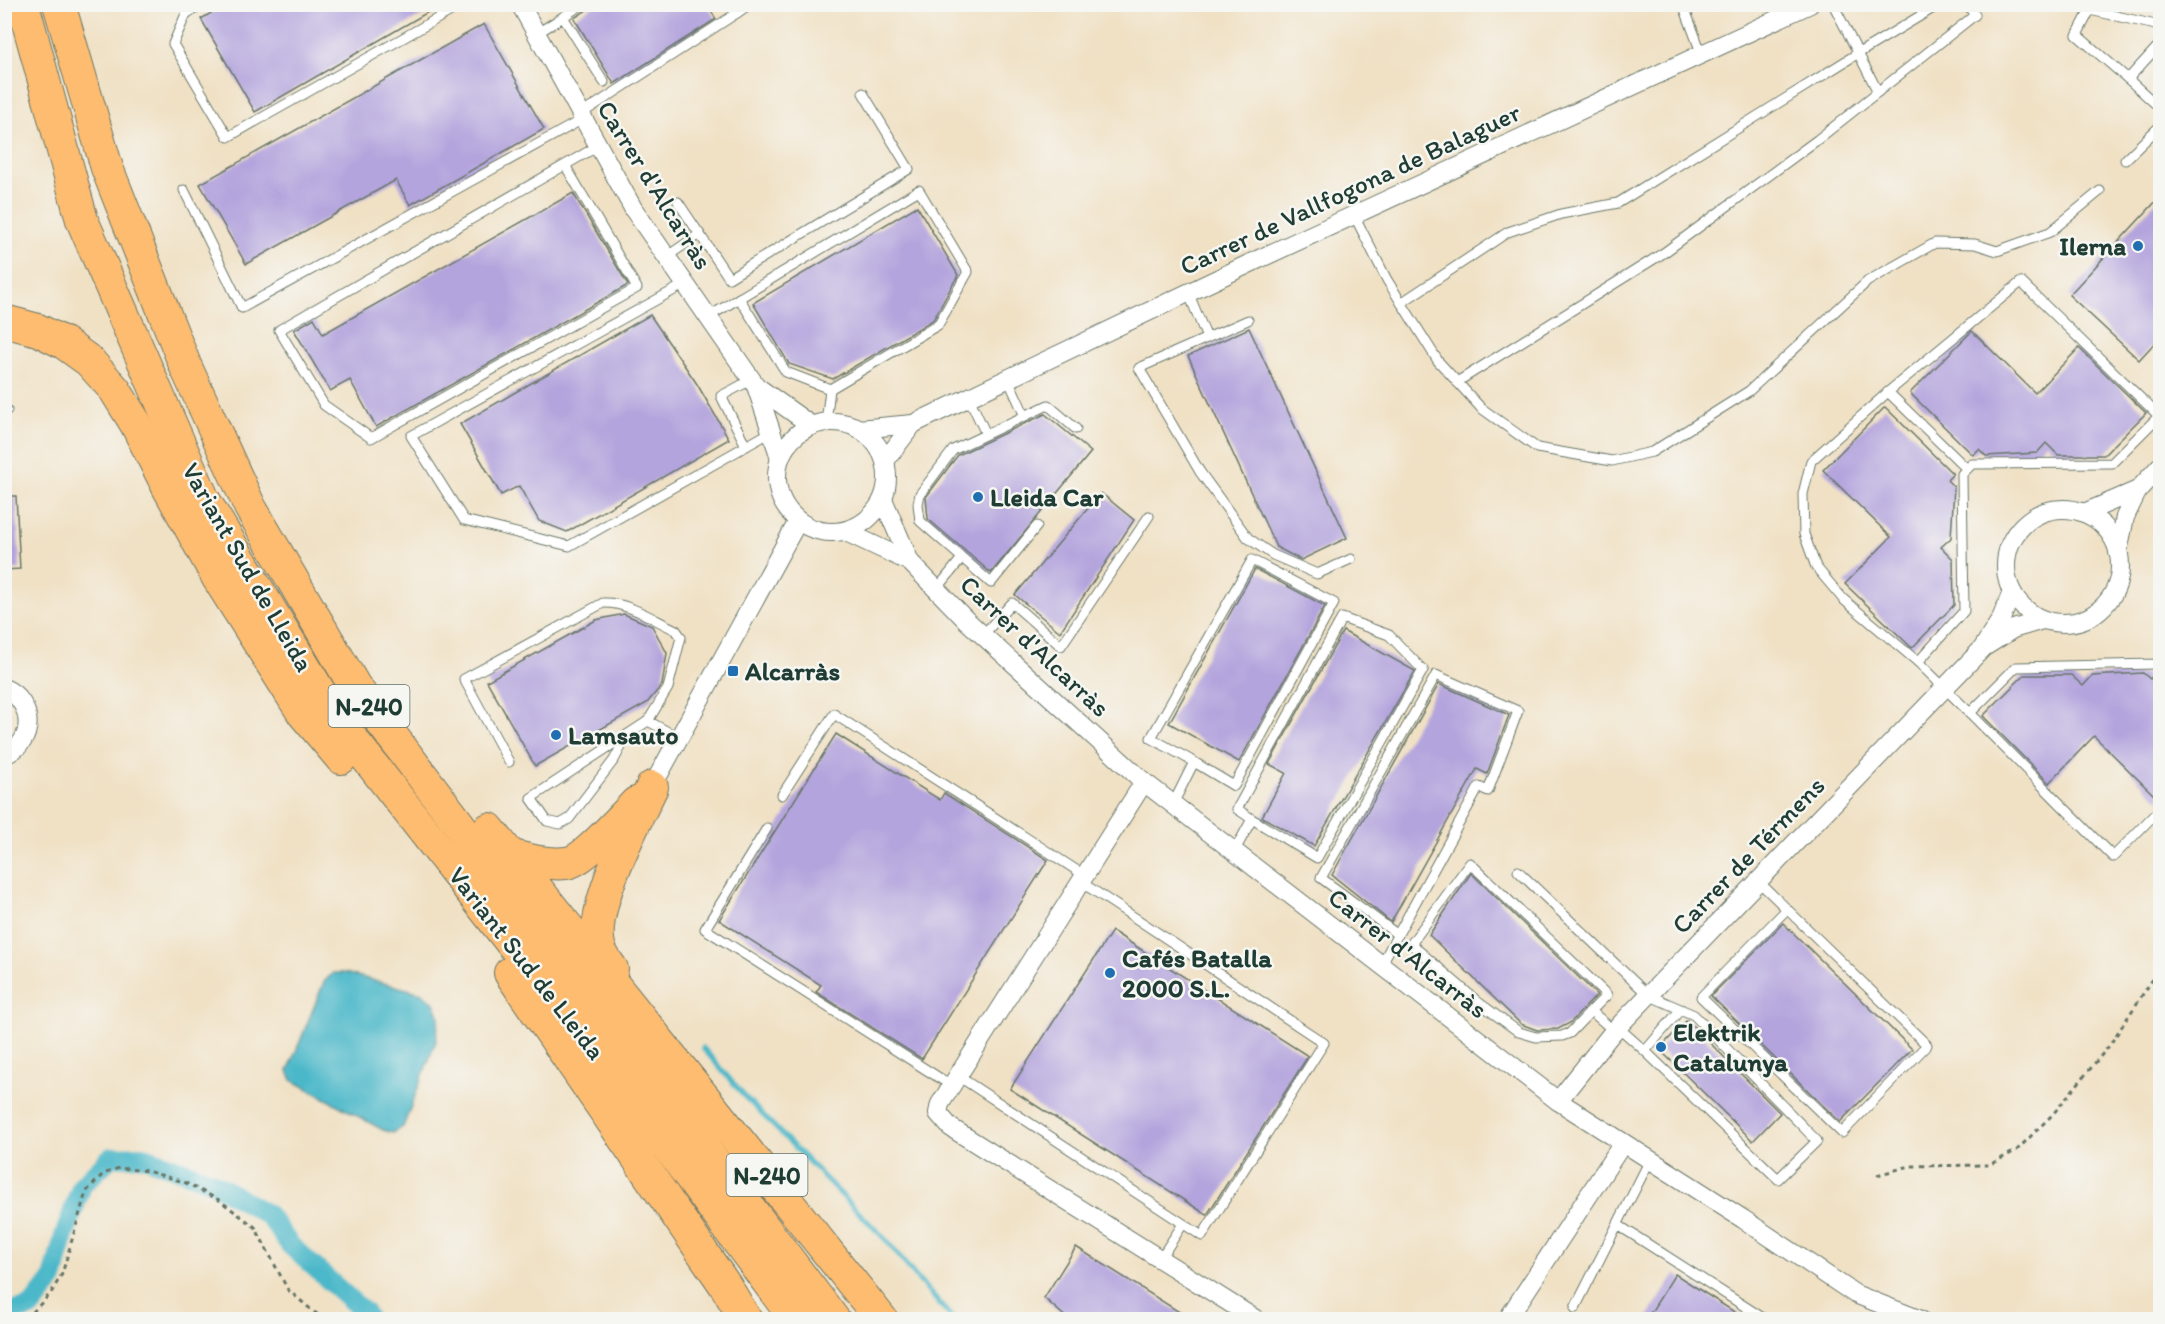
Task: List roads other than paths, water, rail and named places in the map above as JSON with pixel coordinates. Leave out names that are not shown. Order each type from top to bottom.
[{"type":"highway","name":"Variant Sud de Lleida","points":[[23,4],[82,220],[203,498],[334,716],[624,1087],[796,1320]]},
{"type":"highway","name":"Variant Sud de Lleida","points":[[59,4],[107,168],[185,365],[250,507],[355,687],[834,1320]]},
{"type":"highway","points":[[4,321],[38,330],[64,343],[89,361],[115,390],[131,415],[218,578],[303,713],[455,893]]},
{"type":"highway","name":"N-240","points":[[250,507],[362,670],[882,1320]]},
{"type":"highway","name":"N-240","points":[[334,716],[725,1285],[746,1320]]},
{"type":"highway","points":[[510,855],[533,861],[568,864],[596,844],[652,787]]},
{"type":"highway","points":[[651,1031],[599,949],[598,915],[615,867],[652,787]]},
{"type":"street","name":"Carrer d'Alcarràs","points":[[520,4],[634,210],[754,383],[780,458]]},
{"type":"street","name":"Carrer de Vallfogona de Balaguer","points":[[914,424],[1188,292],[1810,4]]},
{"type":"street","name":"Carrer d'Alcarràs","points":[[754,383],[819,425]]},
{"type":"street","points":[[835,422],[858,429],[870,437],[885,460],[887,485],[883,499],[867,520],[844,531],[820,531],[798,521],[783,503],[777,481],[780,458],[793,438],[819,425],[835,422]]},
{"type":"street","points":[[858,429],[914,424]]},
{"type":"street","points":[[885,460],[914,424]]},
{"type":"street","points":[[2118,552],[2125,518],[2138,490],[2160,466]]},
{"type":"street","points":[[2084,513],[2138,490]]},
{"type":"street","name":"Carrer d'Alcarràs","points":[[883,499],[910,562]]},
{"type":"street","points":[[2054,510],[2084,513],[2102,525],[2112,537],[2118,552],[2120,569],[2116,587],[2108,602],[2095,614],[2078,621],[2061,624],[2043,620],[2030,613],[2012,592],[2007,575],[2007,557],[2012,540],[2023,526],[2037,516],[2054,510]]},
{"type":"street","points":[[652,787],[798,521]]},
{"type":"street","name":"Carrer d'Alcarràs","points":[[844,531],[910,562],[983,635],[1144,782],[1558,1101],[1855,1294],[1921,1320]]},
{"type":"street","name":"Carrer de Térmens","points":[[1558,1101],[1616,1029],[1982,649],[2001,619],[2012,592]]},
{"type":"street","name":"Carrer de Térmens","points":[[1982,649],[2013,629],[2043,620]]},
{"type":"street","points":[[4,688],[16,695],[24,704],[28,716],[28,728],[25,739],[18,748],[4,755]]},
{"type":"street","points":[[1144,782],[938,1109],[944,1122],[950,1127],[1257,1320]]},
{"type":"street","points":[[1507,1320],[1623,1143]]},
{"type":"lane","points":[[202,4],[186,14],[173,44],[228,137],[463,4]]},
{"type":"lane","points":[[536,34],[582,4]]},
{"type":"lane","points":[[184,190],[242,308],[582,116],[735,8],[750,4]]},
{"type":"lane","points":[[1683,4],[1702,55]]},
{"type":"lane","points":[[1833,4],[1878,92]]},
{"type":"lane","points":[[1401,303],[1508,232],[1561,214],[1618,203],[1940,4]]},
{"type":"lane","points":[[1457,382],[1665,252],[1817,140],[1976,15],[1967,4]]},
{"type":"lane","points":[[2160,26],[2090,10],[2077,35],[2160,108]]},
{"type":"lane","points":[[563,17],[604,82]]},
{"type":"lane","points":[[2128,79],[2160,44]]},
{"type":"lane","points":[[678,202],[729,278],[909,169],[863,93]]},
{"type":"lane","points":[[2125,160],[2160,126]]},
{"type":"lane","points":[[565,165],[637,288],[371,438],[324,405],[279,330],[565,165],[598,146]]},
{"type":"lane","points":[[708,316],[919,190],[968,272],[938,325],[830,389],[819,425]]},
{"type":"lane","points":[[1354,215],[1387,280],[1438,361],[1481,408],[1537,448],[1612,461],[1652,452],[1749,391],[1868,281],[1935,243],[1975,244],[1997,250],[2050,232],[2100,191]]},
{"type":"lane","points":[[666,257],[700,234]]},
{"type":"lane","points":[[1918,662],[1964,611],[1962,474],[1972,464],[2112,463],[2160,417],[2021,282],[1888,392],[1811,461],[1803,494],[1804,534],[1816,567],[1843,599],[1918,662],[2113,857],[2160,809]]},
{"type":"lane","points":[[685,284],[411,435],[464,520],[569,546],[771,432]]},
{"type":"lane","points":[[1188,292],[1207,338]]},
{"type":"lane","points":[[739,298],[786,372],[830,389]]},
{"type":"lane","points":[[1248,320],[1139,368],[1200,471],[1248,538],[1273,555],[1317,574],[1351,559]]},
{"type":"lane","points":[[1008,379],[1025,416]]},
{"type":"lane","points":[[746,446],[721,396],[754,383]]},
{"type":"lane","points":[[1888,392],[1967,470]]},
{"type":"lane","points":[[969,398],[986,434]]},
{"type":"lane","points":[[1036,526],[991,583],[920,521],[918,504],[920,494],[953,450],[1048,405],[1076,429]]},
{"type":"lane","points":[[983,635],[1012,603],[1061,645],[1149,516]]},
{"type":"lane","points":[[937,589],[962,558]]},
{"type":"lane","points":[[1252,560],[1334,603],[1234,786],[1194,762],[1151,738],[1252,560]]},
{"type":"lane","points":[[509,762],[464,680],[603,603],[614,603],[628,608],[676,630],[681,637],[668,688],[648,721],[628,734],[531,798],[547,820],[560,824],[569,819],[614,760],[628,734]]},
{"type":"lane","points":[[1342,618],[1389,635],[1423,670],[1317,858],[1252,819],[1238,809],[1342,618]]},
{"type":"lane","points":[[1970,713],[2016,667],[2156,664],[2160,660]]},
{"type":"lane","points":[[1381,965],[1398,935],[1479,787],[1488,790],[1518,711],[1436,675],[1321,878],[1398,935]]},
{"type":"lane","points":[[767,828],[705,929],[955,1081],[1202,1236],[1324,1043],[1083,878],[834,714],[782,795]]},
{"type":"lane","points":[[648,721],[679,738]]},
{"type":"lane","points":[[1173,804],[1194,762]]},
{"type":"lane","points":[[1234,852],[1252,819]]},
{"type":"lane","points":[[1470,863],[1607,995],[1591,1011],[1570,1033],[1562,1036],[1536,1037],[1519,1032],[1478,1002],[1411,944],[1470,863]]},
{"type":"lane","points":[[1518,871],[1648,995],[1694,1015],[1817,1141],[1778,1179],[1644,1051],[1591,1011]]},
{"type":"lane","points":[[1758,881],[1787,909],[1927,1045],[1842,1133],[1701,997],[1787,909]]},
{"type":"lane","points":[[1644,1051],[1681,1010]]},
{"type":"lane","points":[[1575,1308],[1650,1160]]},
{"type":"lane","points":[[1160,1259],[1183,1224]]},
{"type":"lane","points":[[1618,1225],[1767,1320]]},
{"type":"water","points":[[333,973],[345,973],[422,993],[434,1003],[439,1015],[436,1041],[403,1127],[393,1133],[383,1130],[292,1080],[288,1071],[324,982]]},
{"type":"waterway","points":[[703,1048],[745,1097],[886,1240],[954,1320]]},
{"type":"waterway","points":[[4,1314],[31,1307],[53,1279],[64,1236],[82,1185],[111,1157],[142,1156],[210,1181],[268,1215],[290,1245],[365,1313],[369,1320]]},
{"type":"place","name":"Ilerna","points":[[2138,246]]},
{"type":"place","name":"Lleida Car","points":[[978,497]]},
{"type":"place","name":"Alcarràs","points":[[733,671]]},
{"type":"place","name":"Lamsauto","points":[[556,735]]},
{"type":"place","name":"Cafés Batalla 2000 S.L.","points":[[1110,973]]},
{"type":"place","name":"Elektrik Catalunya","points":[[1661,1047]]}]
